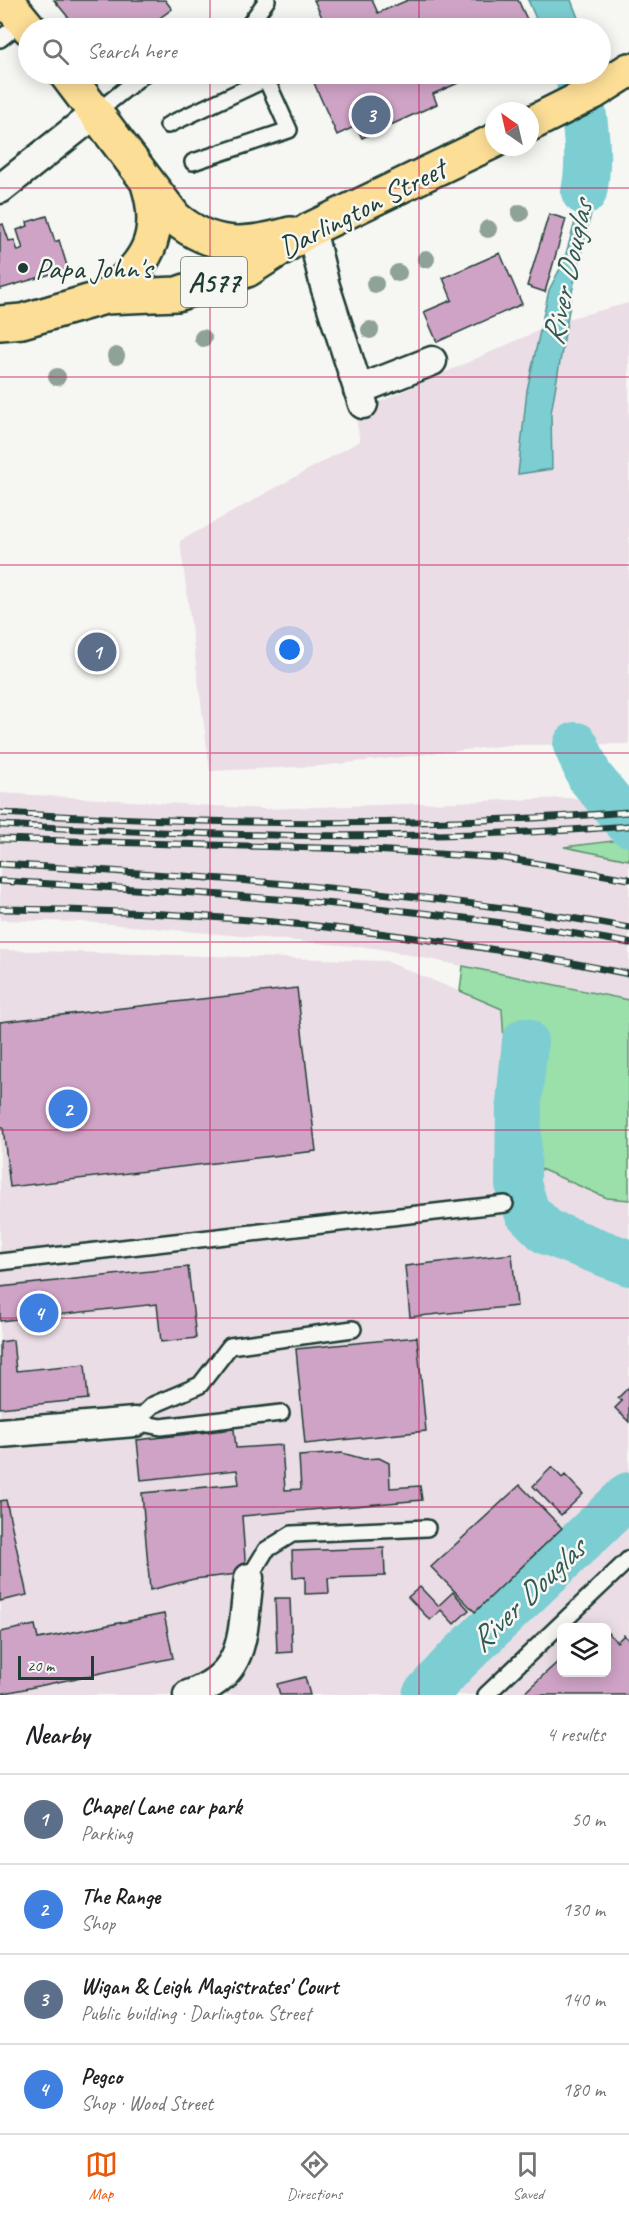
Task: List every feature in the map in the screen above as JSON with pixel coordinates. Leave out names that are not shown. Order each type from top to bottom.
[{"type":"highway","points":[[611,81],[629,70]]},
{"type":"highway","name":"A577","points":[[74,84],[175,218],[204,238],[241,244],[267,241],[311,229]]},
{"type":"highway","points":[[539,120],[607,84]]},
{"type":"highway","name":"Darlington Street","points":[[7,326],[105,297],[177,294],[247,270],[311,229],[485,145]]},
{"type":"highway","name":"A577","points":[[105,297],[130,277],[149,249],[154,215],[144,174]]},
{"type":"street","points":[[0,189],[97,112]]},
{"type":"street","points":[[311,229],[325,286],[360,397],[432,361]]},
{"type":"street","points":[[0,1433],[135,1422]]},
{"type":"street","points":[[188,1695],[219,1681],[236,1659],[249,1578]]},
{"type":"lane","points":[[254,18],[267,0]]},
{"type":"lane","points":[[97,112],[132,84]]},
{"type":"lane","points":[[168,125],[247,84]]},
{"type":"lane","points":[[193,162],[289,130],[267,84]]},
{"type":"lane","points":[[0,1262],[505,1204]]},
{"type":"lane","points":[[135,1422],[153,1405],[200,1385],[230,1346],[353,1329]]},
{"type":"lane","points":[[135,1422],[161,1427],[281,1413]]},
{"type":"lane","points":[[249,1578],[256,1562],[266,1550],[292,1534],[427,1528]]},
{"type":"lane","points":[[486,1695],[626,1568]]},
{"type":"shaded area","points":[[629,303],[629,744],[509,745],[319,766],[210,771],[180,541],[360,441],[355,413],[542,329],[527,390],[518,473],[552,469],[551,413],[567,319]]},
{"type":"shaded area","points":[[0,793],[265,809],[568,798],[629,799],[629,839],[567,847],[629,860],[629,1000],[375,948],[87,922],[0,920]]},
{"type":"shaded area","points":[[0,950],[386,961],[502,1009],[511,1156],[607,1198],[629,1200],[629,1695],[0,1695]]},
{"type":"green space","points":[[629,839],[629,860],[564,847]]},
{"type":"green space","points":[[463,966],[629,1000],[629,1200],[607,1198],[511,1156],[502,1009],[460,991]]},
{"type":"water","points":[[528,0],[571,0],[578,18],[536,18]]},
{"type":"water","points":[[593,124],[597,172],[592,209],[573,287],[551,413],[552,469],[518,474],[527,390],[549,290],[564,261],[577,215],[569,136]]},
{"type":"building","points":[[54,0],[165,0],[172,9],[160,18],[69,18]]},
{"type":"building","points":[[314,0],[372,0],[378,13],[408,0],[518,0],[526,18],[322,18]]},
{"type":"building","points":[[314,84],[456,84],[433,94],[437,104],[362,138],[356,126],[337,135]]},
{"type":"building","points":[[549,214],[566,219],[545,292],[527,286]]},
{"type":"building","points":[[47,216],[55,242],[59,240],[68,269],[0,289],[0,225],[3,224],[9,241],[14,240],[18,251],[23,249],[17,230],[28,226],[27,222]]},
{"type":"building","points":[[500,253],[522,304],[437,342],[424,312],[452,300],[443,278]]},
{"type":"building","points":[[297,988],[316,1151],[10,1187],[3,1127],[0,1127],[0,1022]]},
{"type":"building","points":[[512,1254],[517,1306],[410,1317],[405,1266]]},
{"type":"building","points":[[188,1267],[196,1338],[161,1342],[157,1304],[0,1321],[0,1287]]},
{"type":"building","points":[[417,1337],[426,1431],[305,1444],[296,1349]]},
{"type":"building","points":[[13,1340],[16,1371],[85,1364],[88,1399],[0,1408],[0,1342]]},
{"type":"building","points":[[629,1387],[629,1422],[615,1408],[622,1401],[618,1398]]},
{"type":"building","points":[[234,1429],[236,1448],[282,1445],[285,1490],[301,1489],[299,1456],[342,1453],[364,1459],[379,1458],[389,1463],[390,1488],[420,1486],[422,1500],[242,1516],[246,1573],[194,1579],[150,1590],[142,1493],[239,1484],[237,1470],[141,1480],[137,1440]]},
{"type":"building","points":[[552,1467],[562,1478],[565,1475],[583,1494],[561,1515],[533,1486]]},
{"type":"building","points":[[520,1485],[562,1528],[475,1612],[431,1567]]},
{"type":"building","points":[[6,1500],[27,1595],[0,1601],[0,1501]]},
{"type":"building","points":[[384,1548],[385,1576],[328,1578],[329,1593],[305,1594],[305,1577],[293,1578],[292,1551]]},
{"type":"building","points":[[420,1587],[438,1606],[453,1592],[469,1610],[454,1624],[441,1610],[430,1620],[408,1597]]},
{"type":"building","points":[[275,1598],[290,1598],[292,1652],[277,1653]]},
{"type":"building","points":[[164,1614],[173,1658],[0,1694],[0,1632],[35,1625],[38,1639]]},
{"type":"building","points":[[624,1635],[629,1640],[629,1695],[522,1695],[557,1663],[557,1677],[611,1677],[611,1636],[617,1642]]},
{"type":"building","points":[[305,1677],[310,1695],[280,1695],[277,1684]]},
{"type":"waterway","name":"River Douglas","points":[[579,84],[587,148],[584,192]]},
{"type":"waterway","name":"River Douglas","points":[[576,745],[590,777],[629,824]]},
{"type":"waterway","name":"River Douglas","points":[[525,1041],[519,1103],[518,1184],[527,1212],[547,1232],[629,1263]]},
{"type":"waterway","name":"River Douglas","points":[[425,1695],[456,1661],[629,1495]]},
{"type":"railway","points":[[0,813],[157,820],[314,823],[472,820],[629,812]]},
{"type":"railway","points":[[0,825],[314,836],[472,834],[629,826]]},
{"type":"railway","points":[[0,839],[356,849],[504,858],[629,879]]},
{"type":"railway","points":[[0,864],[237,880],[394,894],[629,928]]},
{"type":"railway","points":[[0,881],[316,902],[473,919],[629,943]]},
{"type":"railway","points":[[0,909],[158,914],[316,926],[473,946],[629,974]]},
{"type":"place","name":"Wigan & Leigh Magistrates' Court","points":[[371,115]]},
{"type":"place","name":"Papa John's","points":[[23,268]]},
{"type":"place","name":"Chapel Lane car park","points":[[97,652]]},
{"type":"place","name":"The Range","points":[[68,1109]]},
{"type":"place","name":"Pegco","points":[[39,1313]]}]
